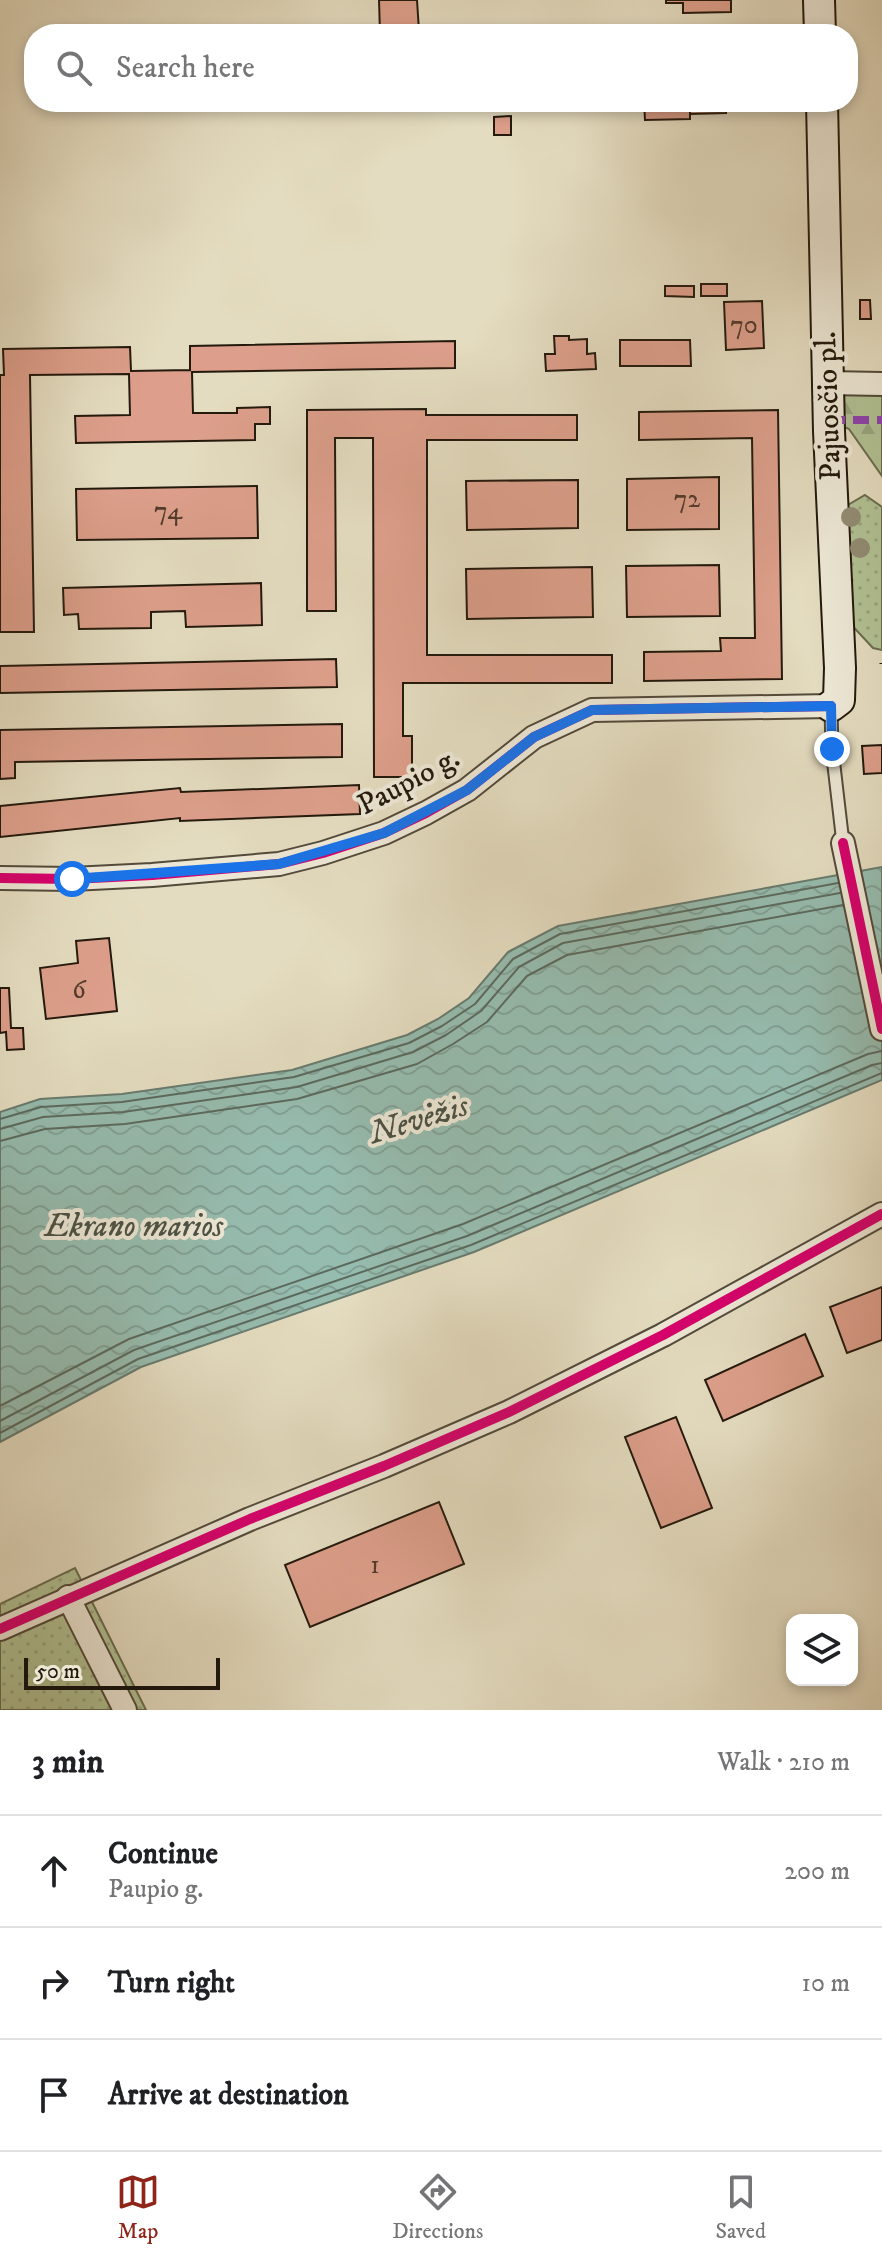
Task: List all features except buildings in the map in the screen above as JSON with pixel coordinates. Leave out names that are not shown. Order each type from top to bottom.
[{"type":"main road","points":[[819,0],[820,24]]},
{"type":"main road","name":"Pajuosčio pl.","points":[[822,112],[828,383],[840,668],[839,700],[831,706]]},
{"type":"street","points":[[828,383],[882,384]]},
{"type":"street","name":"Paupio g.","points":[[0,878],[72,879],[152,875],[279,864],[323,853],[384,833],[426,813],[467,790],[534,737],[592,710],[831,706]]},
{"type":"street","points":[[843,843],[882,1029]]},
{"type":"street","points":[[0,1629],[68,1597],[509,1412],[663,1335],[882,1214]]},
{"type":"street","points":[[68,1597],[125,1710]]},
{"type":"lane","points":[[831,706],[832,749],[843,843]]},
{"type":"green space","points":[[828,383],[882,384],[882,476],[849,429],[829,420]]},
{"type":"green space","points":[[865,495],[882,507],[882,650],[873,648],[845,618],[841,509]]},
{"type":"green space","points":[[75,1568],[146,1710],[0,1710],[0,1604]]},
{"type":"water","name":"Ekrano marios","points":[[882,867],[882,1080],[474,1252],[141,1367],[0,1442],[0,1112],[40,1099],[122,1094],[292,1070],[407,1035],[438,1019],[469,998],[508,952],[558,926]]},
{"type":"marked path","points":[[829,420],[882,420]]},
{"type":"cycle path","points":[[0,878],[72,879],[152,875],[279,864],[323,853],[384,833],[426,813],[467,790],[534,737],[592,710],[831,706]]},
{"type":"cycle path","points":[[843,843],[882,1029]]},
{"type":"cycle path","points":[[0,1629],[250,1519],[509,1412],[663,1335],[882,1214]]},
{"type":"route","points":[[72,879],[279,864],[323,853],[384,833],[426,813],[467,790],[534,737],[592,710],[831,706],[832,749]]},
{"type":"water label","name":"Nevėžis","points":[[419,1120]]}]
